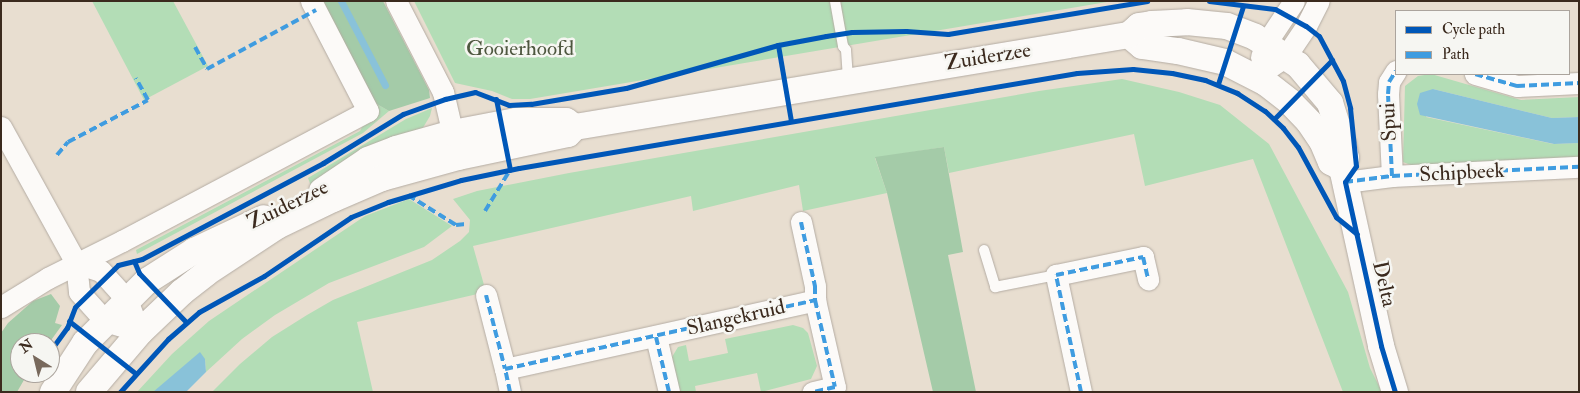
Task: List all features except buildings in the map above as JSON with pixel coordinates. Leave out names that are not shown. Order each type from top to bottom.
[{"type":"street","name":"Zuiderzee","points":[[1,307],[76,263],[368,111],[311,1]]},
{"type":"street","points":[[396,1],[439,84],[456,145]]},
{"type":"street","points":[[1276,50],[1294,1]]},
{"type":"street","points":[[1255,77],[1276,50],[1306,26],[1319,1]]},
{"type":"street","name":"Zuiderzee","points":[[89,392],[140,332],[200,278],[234,253],[277,226],[366,184],[456,145],[493,124],[528,121],[566,121],[575,127],[848,80],[1129,35],[1140,26],[1152,24],[1200,23],[1235,28],[1276,50]]},
{"type":"street","points":[[1129,35],[1142,46],[1216,59],[1272,87],[1300,112],[1317,133],[1331,162],[1343,175]]},
{"type":"street","name":"Delta","points":[[1276,50],[1307,73],[1330,103],[1346,158],[1343,175],[1381,346],[1395,392]]},
{"type":"street","name":"Spui","points":[[1392,176],[1388,94],[1389,82],[1395,73]]},
{"type":"street","points":[[1478,75],[1517,86],[1579,83]]},
{"type":"street","points":[[1,127],[76,263],[79,292],[105,321],[140,332]]},
{"type":"street","name":"Zuiderzee","points":[[53,392],[85,343],[105,321],[153,276],[184,257],[323,190],[368,160],[396,149],[456,145]]},
{"type":"street","name":"Schipbeek","points":[[1343,175],[1392,176],[1579,167]]},
{"type":"street","name":"Slangekruid","points":[[801,222],[815,286],[815,300],[835,387],[813,392]]},
{"type":"street","points":[[1081,392],[1056,275],[1143,257],[1148,279]]},
{"type":"street","points":[[76,263],[101,271],[127,300],[140,332]]},
{"type":"street","points":[[486,294],[510,392]]},
{"type":"street","name":"Slangekruid","points":[[505,369],[815,300]]},
{"type":"street","name":"Slangekruid","points":[[656,336],[669,392]]},
{"type":"lane","points":[[835,1],[843,46],[846,50],[848,80]]},
{"type":"lane","points":[[984,250],[995,287],[1056,275]]},
{"type":"green space","points":[[92,1],[173,1],[208,66],[144,100]]},
{"type":"green space","points":[[321,1],[383,1],[429,90],[430,98],[389,111],[375,103]]},
{"type":"green space","name":"Gooierhoofd","points":[[414,1],[1113,1],[530,99],[512,99],[492,91],[455,83]]},
{"type":"green space","points":[[1434,75],[1521,100],[1579,97],[1579,117],[1552,118],[1433,89],[1426,117],[1553,144],[1579,143],[1579,158],[1416,167],[1403,162],[1405,86],[1418,76]]},
{"type":"green space","points":[[1122,79],[1179,92],[1220,105],[1269,144],[1348,292],[1370,368],[1382,392],[1343,392],[1253,159],[1145,186],[1134,134],[949,173],[944,147],[875,158],[887,193],[803,211],[799,185],[693,211],[691,196],[473,246],[486,292],[357,322],[373,392],[212,392],[240,364],[272,337],[307,315],[333,300],[432,260],[460,241],[469,232],[470,220],[453,199],[477,191],[569,173],[1039,91]]},
{"type":"green space","points":[[375,103],[389,111],[363,133],[137,254],[136,250],[360,131]]},
{"type":"green space","points":[[432,108],[430,116],[421,131],[311,186],[308,178],[406,119]]},
{"type":"green space","points":[[944,147],[963,252],[948,255],[976,392],[933,392],[887,193],[875,157]]},
{"type":"green space","points":[[409,199],[452,226],[424,247],[329,283],[275,315],[242,339],[206,372],[205,359],[153,392],[137,392],[172,354],[209,321],[365,216]]},
{"type":"green space","points":[[51,294],[60,306],[55,323],[62,325],[56,333],[10,333],[10,383],[22,383],[17,392],[1,392],[1,333],[8,323],[33,301]]},
{"type":"green space","points":[[793,325],[803,328],[808,333],[817,366],[811,379],[761,392],[757,373],[695,386],[696,392],[678,392],[672,357],[678,347],[686,345],[689,361],[728,353],[725,339]]},
{"type":"water","points":[[1433,89],[1552,118],[1579,117],[1579,143],[1554,144],[1420,115],[1417,104],[1420,93]]},
{"type":"water","points":[[200,352],[205,359],[206,372],[186,392],[153,392]]},
{"type":"waterway","points":[[341,1],[385,85]]},
{"type":"marked path","points":[[195,47],[207,69],[316,10]]},
{"type":"marked path","points":[[1392,176],[1388,94],[1389,82],[1395,73]]},
{"type":"marked path","points":[[1478,75],[1517,86],[1579,83]]},
{"type":"marked path","points":[[57,155],[68,142],[148,100],[136,78]]},
{"type":"marked path","points":[[1345,182],[1392,176],[1579,167]]},
{"type":"marked path","points":[[485,211],[510,170]]},
{"type":"marked path","points":[[408,195],[456,225],[466,224]]},
{"type":"marked path","points":[[801,222],[815,286],[815,300],[835,387],[813,392]]},
{"type":"marked path","points":[[1081,392],[1056,275],[1143,257],[1148,279]]},
{"type":"marked path","points":[[486,295],[505,369]]},
{"type":"marked path","points":[[510,392],[505,369],[815,300]]},
{"type":"marked path","points":[[656,337],[669,392]]},
{"type":"cycle path","points":[[60,337],[67,328],[75,307],[118,265],[142,259],[323,163],[403,114],[445,99],[475,92],[509,105],[531,104],[626,88],[778,45],[826,36],[852,32],[906,31],[948,34],[1147,1]]},
{"type":"cycle path","points":[[1209,1],[1275,9],[1306,26],[1319,36],[1343,81],[1350,108],[1356,166],[1345,182],[1381,346],[1395,392]]},
{"type":"cycle path","points":[[1218,84],[1243,6]]},
{"type":"cycle path","points":[[778,45],[791,121]]},
{"type":"cycle path","points":[[1274,119],[1332,60]]},
{"type":"cycle path","points":[[120,392],[168,339],[199,312],[264,276],[351,217],[388,202],[461,180],[519,168],[1077,73],[1133,69],[1172,73],[1205,80],[1237,93],[1265,111],[1283,128],[1298,147],[1336,217],[1357,234]]},
{"type":"cycle path","points":[[496,99],[510,170]]},
{"type":"cycle path","points":[[134,261],[139,273],[186,322]]},
{"type":"cycle path","points":[[69,321],[135,373]]}]
